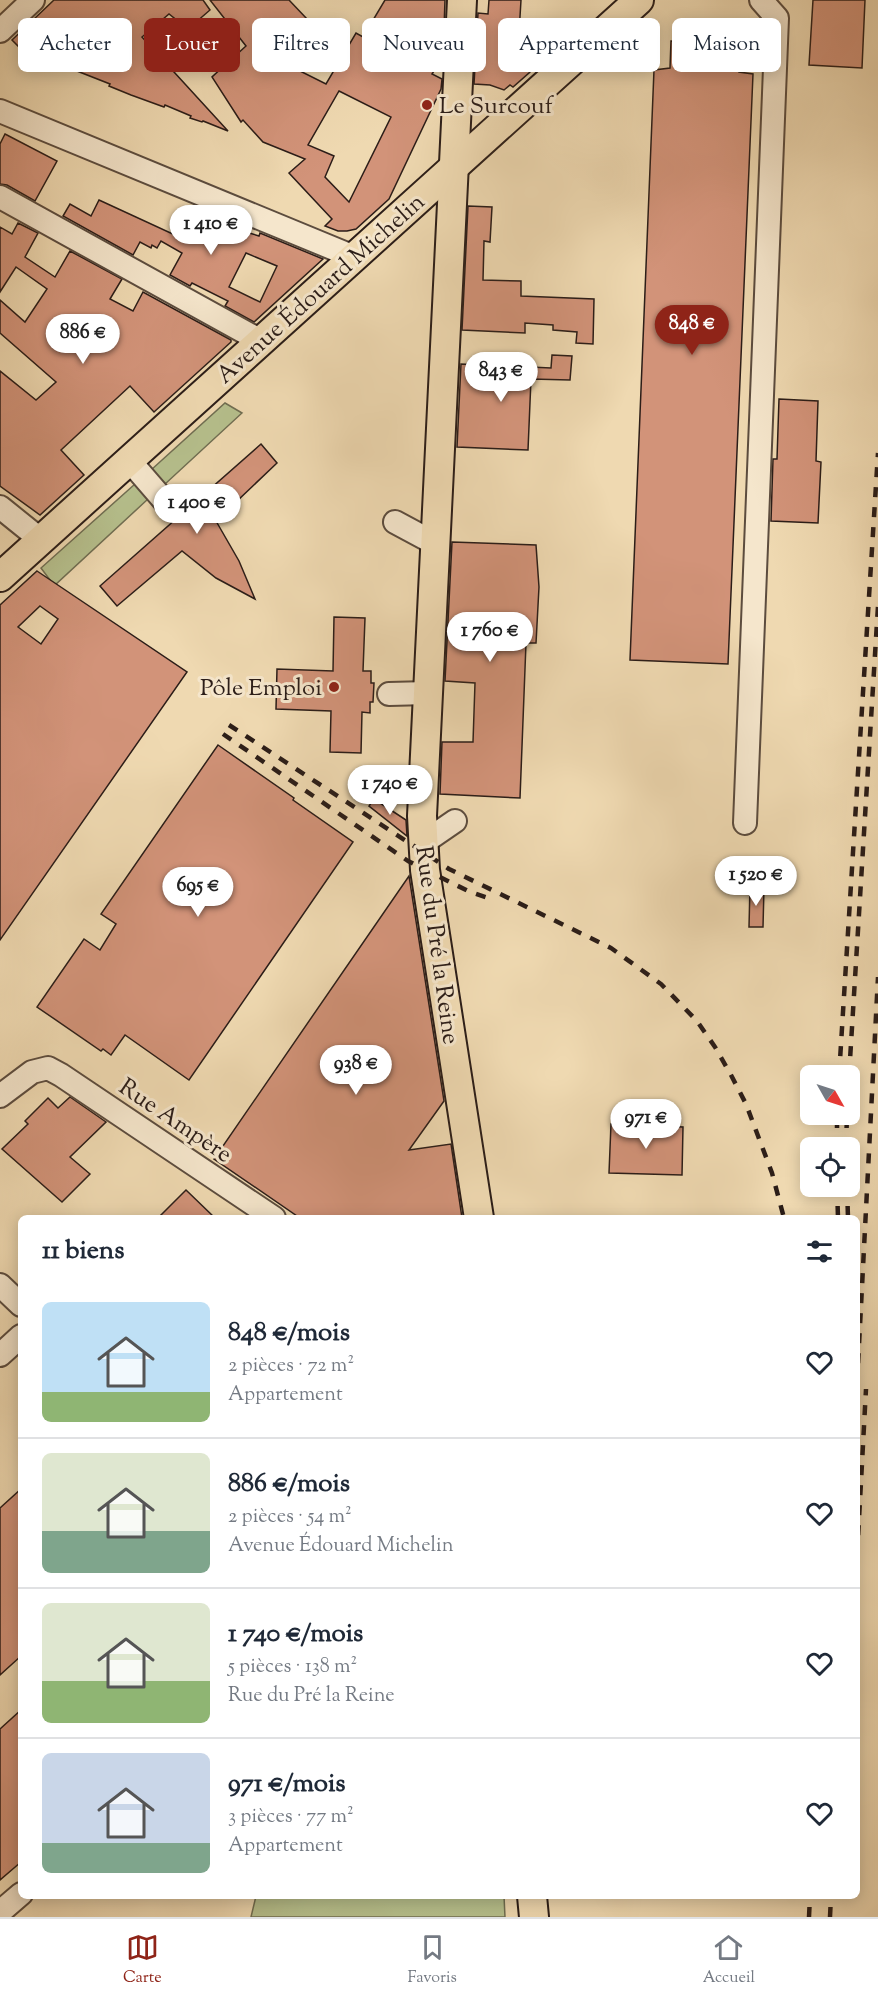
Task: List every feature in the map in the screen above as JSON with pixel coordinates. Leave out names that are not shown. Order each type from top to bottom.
[{"type":"main road","name":"Rue du Pré la Reine","points":[[462,0],[454,167],[444,514],[436,544],[422,816],[425,870],[479,1215]]},
{"type":"main road","name":"Avenue Édouard Michelin","points":[[0,577],[636,1]]},
{"type":"main road","points":[[532,1899],[534,1917]]},
{"type":"street","points":[[0,31],[33,0]]},
{"type":"street","points":[[745,823],[777,18],[761,0]]},
{"type":"street","points":[[0,111],[354,257]]},
{"type":"street","points":[[1,199],[261,341]]},
{"type":"street","points":[[129,460],[167,504]]},
{"type":"street","points":[[0,507],[41,540]]},
{"type":"street","points":[[395,522],[436,544]]},
{"type":"street","points":[[389,694],[428,693]]},
{"type":"street","points":[[423,843],[455,821]]},
{"type":"street","name":"Rue Ampère","points":[[0,1096],[32,1072],[48,1068],[71,1081],[270,1215]]},
{"type":"street","points":[[0,1285],[18,1302]]},
{"type":"street","points":[[0,1355],[18,1339]]},
{"type":"street","points":[[0,1912],[18,1897]]},
{"type":"green space","points":[[225,403],[242,413],[164,485],[151,470]]},
{"type":"green space","points":[[135,484],[148,499],[55,585],[53,584],[41,568]]},
{"type":"green space","points":[[255,1899],[504,1899],[505,1917],[251,1917]]},
{"type":"building","points":[[54,0],[203,0],[210,10],[201,18],[174,18],[169,14],[164,18],[144,18],[144,35],[142,37],[144,39],[144,72],[174,72],[228,131],[190,118],[191,116],[165,105],[164,107],[131,95],[79,72],[132,72],[132,18],[35,18]]},
{"type":"building","points":[[210,0],[289,0],[306,18],[252,18],[252,72],[302,72],[326,84],[333,72],[350,72],[350,43],[356,33],[362,36],[362,72],[433,72],[432,74],[442,79],[441,89],[389,199],[356,229],[338,231],[325,226],[332,219],[289,173],[305,159],[263,142],[243,120],[241,122],[212,77],[217,72],[240,72],[240,51],[246,46],[240,38],[240,18],[224,18]],"holes":[[[339,91],[391,117],[349,202],[325,177],[334,156],[308,145]]]},
{"type":"building","points":[[385,0],[445,0],[444,18],[374,18]]},
{"type":"building","points":[[489,0],[521,0],[520,18],[498,18],[498,72],[530,72],[513,87],[510,85],[504,90],[490,85],[474,84],[475,72],[486,72],[486,18],[478,18],[478,13],[488,14]]},
{"type":"building","points":[[813,0],[865,0],[862,68],[809,65]]},
{"type":"building","points":[[18,34],[18,46],[12,40]]},
{"type":"building","points":[[671,41],[672,72],[753,74],[728,664],[630,660],[654,72],[670,68]]},
{"type":"building","points":[[5,134],[57,161],[35,201],[7,185],[0,184],[0,144]]},
{"type":"building","points":[[99,200],[177,236],[188,208],[246,232],[259,236],[260,233],[323,259],[254,322],[225,306],[228,301],[192,283],[190,286],[170,275],[182,253],[161,241],[157,248],[152,245],[151,248],[140,242],[133,255],[63,216],[70,204],[91,216]],"holes":[[[246,253],[277,266],[260,302],[229,287]]]},
{"type":"building","points":[[468,206],[492,207],[490,242],[484,241],[483,280],[521,281],[521,296],[594,299],[593,344],[576,343],[577,332],[553,330],[553,325],[525,323],[525,333],[462,330]]},
{"type":"building","points":[[18,223],[38,233],[25,257],[55,277],[70,251],[122,279],[110,299],[133,311],[143,292],[231,340],[154,412],[130,386],[61,450],[84,475],[40,515],[0,486],[0,371],[36,400],[56,382],[0,333],[0,300],[25,322],[47,289],[16,267],[0,292],[0,227],[12,234]]},
{"type":"building","points":[[552,355],[572,356],[570,380],[531,379],[528,450],[457,447],[461,364],[551,368]]},
{"type":"building","points":[[779,399],[818,401],[816,461],[821,462],[818,523],[771,521],[773,459],[777,459]]},
{"type":"building","points":[[261,444],[277,463],[216,521],[239,561],[255,599],[216,578],[182,551],[117,606],[100,586]]},
{"type":"building","points":[[452,542],[536,545],[539,587],[536,643],[526,643],[520,798],[440,794],[442,742],[473,742],[475,683],[445,681]]},
{"type":"building","points":[[37,571],[187,672],[0,940],[0,605]],"holes":[[[40,606],[58,619],[41,644],[18,627]]]},
{"type":"building","points":[[334,617],[365,618],[363,671],[371,671],[371,683],[374,683],[370,713],[362,712],[361,753],[330,752],[331,711],[276,709],[277,669],[333,671]]},
{"type":"building","points":[[218,745],[353,842],[189,1080],[125,1035],[111,1055],[103,1049],[101,1051],[37,1007],[84,939],[100,950],[116,924],[101,914]]},
{"type":"building","points":[[374,799],[406,820],[407,836],[369,806]]},
{"type":"building","points":[[409,876],[444,1101],[409,1150],[451,1144],[462,1215],[296,1215],[214,1159]]},
{"type":"building","points":[[750,887],[764,887],[763,927],[749,927]]},
{"type":"building","points":[[70,1097],[106,1122],[70,1157],[90,1174],[62,1202],[2,1149],[28,1124],[25,1121],[48,1098],[58,1108]]},
{"type":"building","points":[[611,1124],[683,1127],[682,1175],[609,1173]]},
{"type":"building","points":[[186,1190],[212,1215],[161,1215]]},
{"type":"building","points":[[18,1492],[18,1659],[0,1675],[0,1508]]},
{"type":"building","points":[[18,1713],[18,1865],[0,1880],[0,1729]]},
{"type":"railway","points":[[840,1065],[878,453]]},
{"type":"railway","points":[[850,1065],[878,606]]},
{"type":"railway","points":[[229,725],[449,869],[611,948],[661,984],[697,1021],[731,1075],[746,1104],[772,1173],[783,1215]]},
{"type":"railway","points":[[223,734],[408,861],[468,891],[494,900]]},
{"type":"railway","points":[[860,1326],[878,977]]},
{"type":"railway","points":[[837,1125],[837,1137]]},
{"type":"railway","points":[[846,1137],[847,1125]]},
{"type":"railway","points":[[837,1197],[838,1215]]},
{"type":"railway","points":[[847,1197],[848,1215]]},
{"type":"railway","points":[[860,1501],[866,1389]]},
{"type":"railway","points":[[809,1917],[810,1899]]},
{"type":"railway","points":[[830,1917],[831,1899]]},
{"type":"place","name":"Le Surcouf","points":[[427,105]]},
{"type":"place","name":"Pôle Emploi","points":[[334,687]]}]
